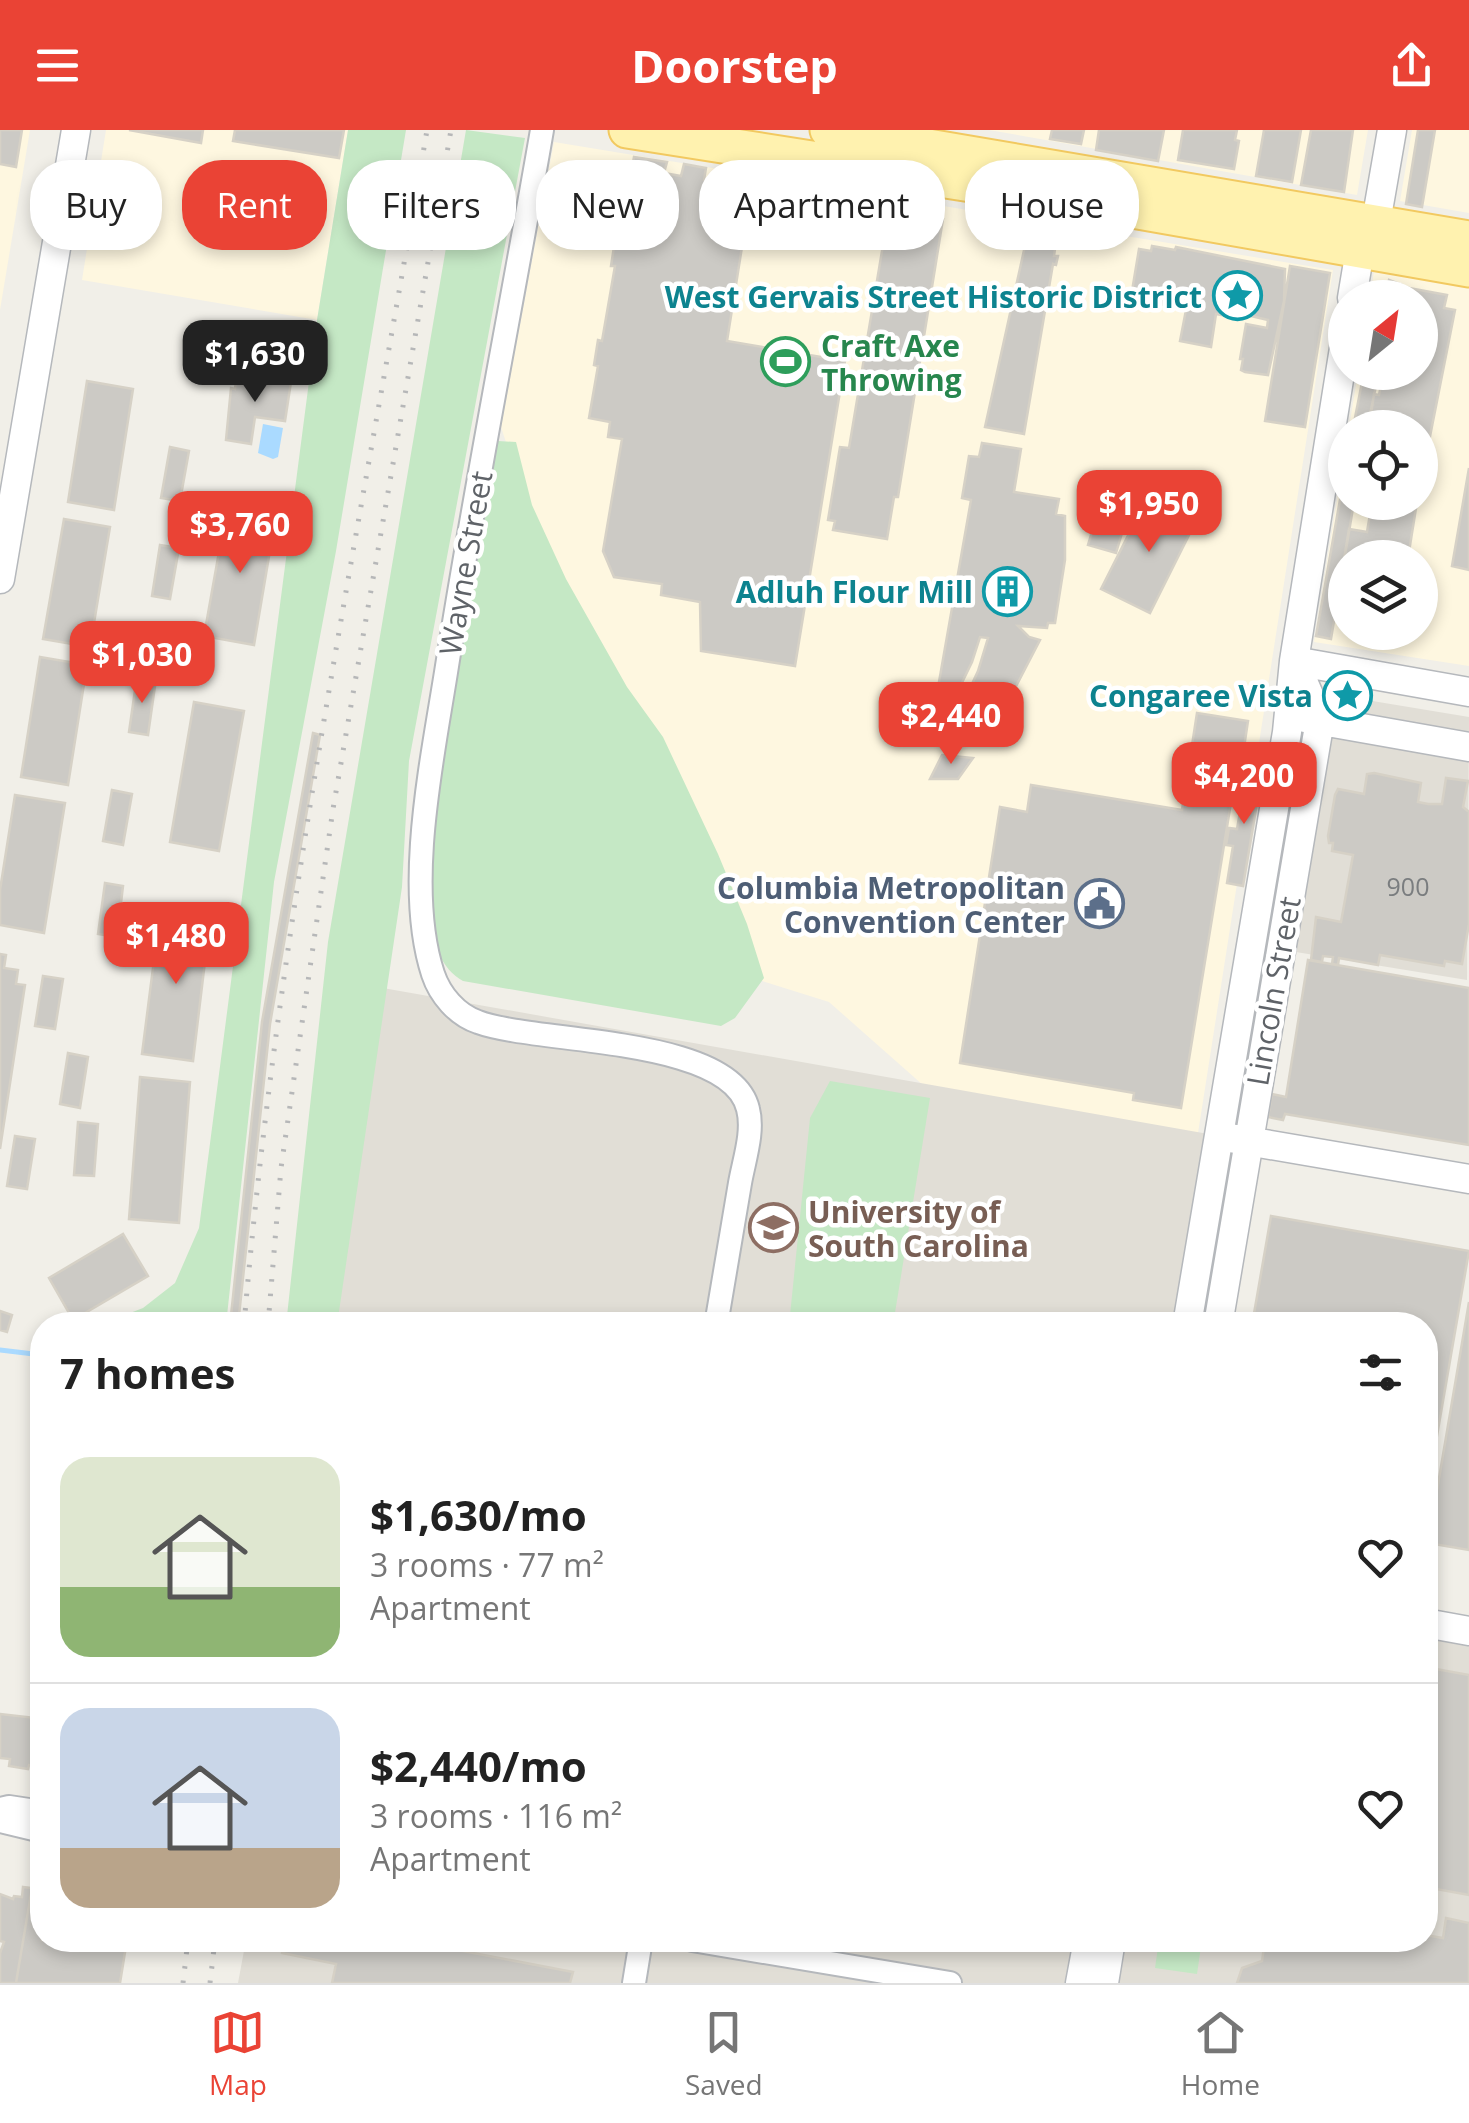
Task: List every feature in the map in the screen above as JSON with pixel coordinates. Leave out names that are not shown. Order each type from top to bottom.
[{"type":"main road","points":[[626,130],[950,154]]},
{"type":"main road","points":[[828,130],[1368,236],[1469,268]]},
{"type":"main road","points":[[1368,236],[1469,238]]},
{"type":"street","points":[[0,580],[10,460],[76,130]]},
{"type":"street","name":"Wayne Street","points":[[542,130],[496,397],[468,530],[426,799],[423,891],[432,967],[444,996],[466,1017],[491,1026],[592,1040],[717,1070],[741,1091],[750,1125],[718,1312]]},
{"type":"street","points":[[1357,280],[1392,130]]},
{"type":"street","name":"Lincoln Street","points":[[1189,1312],[1337,390]]},
{"type":"street","points":[[1294,662],[1469,692]]},
{"type":"street","points":[[1294,662],[1320,720]]},
{"type":"street","points":[[1288,715],[1469,746]]},
{"type":"street","name":"Lincoln Street","points":[[1220,1312],[1320,720]]},
{"type":"street","points":[[1219,1136],[1469,1179]]},
{"type":"street","points":[[1438,1625],[1469,1630]]},
{"type":"street","points":[[0,1809],[30,1810]]},
{"type":"street","points":[[0,1821],[30,1828]]},
{"type":"street","points":[[634,1983],[638,1952]]},
{"type":"street","points":[[764,1952],[950,1983]]},
{"type":"street","points":[[1080,1983],[1086,1952]]},
{"type":"street","points":[[1104,1983],[1109,1952]]},
{"type":"shaded area","points":[[0,130],[30,130],[0,310]]},
{"type":"shaded area","points":[[106,130],[348,130],[317,320],[82,280],[87,250],[162,250],[162,160],[101,160]]},
{"type":"shaded area","points":[[989,130],[1368,130],[1357,195]]},
{"type":"shaded area","points":[[1412,130],[1469,130],[1469,213],[1400,201]]},
{"type":"shaded area","points":[[554,142],[664,160],[551,160]]},
{"type":"shaded area","points":[[679,163],[699,166],[699,250],[945,250],[945,206],[965,210],[965,250],[1139,250],[1139,238],[1333,270],[1331,280],[1328,280],[1328,302],[1170,1312],[1155,1312],[932,1093],[829,1002],[756,979],[520,485],[501,427],[536,239],[536,250],[679,250]]},
{"type":"shaded area","points":[[1374,271],[1427,280],[1373,280]]},
{"type":"shaded area","points":[[1438,282],[1469,287],[1469,666],[1366,650],[1438,650],[1438,540],[1331,540],[1334,520],[1438,520],[1438,410],[1352,410],[1355,390],[1438,390]]},
{"type":"shaded area","points":[[1328,556],[1328,644],[1314,642]]},
{"type":"shaded area","points":[[1300,689],[1469,717],[1467,980],[1259,946]]},
{"type":"shaded area","name":"University of South Carolina","points":[[366,985],[1231,1138],[1204,1312],[320,1312]]},
{"type":"shaded area","points":[[1438,1626],[1469,1632],[1469,1983],[238,1983],[244,1952],[1438,1952]]},
{"type":"green space","points":[[348,130],[406,130],[401,160],[347,160],[347,250],[386,250],[336,551],[274,882],[227,1312],[133,1312],[175,1283],[199,1228],[317,320]]},
{"type":"green space","points":[[466,130],[525,138],[516,186],[516,160],[461,160]]},
{"type":"green space","points":[[446,250],[504,250],[409,761],[402,887],[339,1312],[287,1312],[328,942]]},
{"type":"green space","points":[[498,441],[516,442],[532,505],[566,579],[627,687],[663,737],[747,924],[764,978],[735,1018],[721,1026],[463,981],[443,962],[436,945],[429,893],[436,798]]},
{"type":"green space","points":[[830,1081],[930,1098],[895,1312],[790,1312],[810,1118]]},
{"type":"green space","points":[[1157,1952],[1200,1952],[1197,1974],[1155,1968]]},
{"type":"water","points":[[263,424],[283,428],[278,457],[273,459],[258,453]]},
{"type":"building","points":[[0,130],[22,130],[16,167],[0,164]]},
{"type":"building","points":[[129,130],[203,130],[201,143]]},
{"type":"building","points":[[235,130],[344,130],[339,158],[233,141]]},
{"type":"building","points":[[1052,130],[1084,130],[1081,144],[1050,139]]},
{"type":"building","points":[[1099,130],[1164,130],[1158,161],[1096,150]]},
{"type":"building","points":[[1183,130],[1237,130],[1234,169],[1178,160]]},
{"type":"building","points":[[1264,130],[1301,130],[1292,182],[1256,176]]},
{"type":"building","points":[[1311,130],[1353,130],[1344,192],[1301,185]]},
{"type":"building","points":[[1418,130],[1435,130],[1422,207],[1406,204]]},
{"type":"building","points":[[684,164],[699,167],[699,250],[742,250],[727,341],[845,361],[795,666],[701,651],[700,602],[661,595],[662,584],[614,577],[603,551],[622,439],[608,437],[610,422],[589,418],[598,340],[602,341],[615,266],[611,266],[613,250],[679,250],[679,176]]},
{"type":"building","points":[[1152,246],[1175,250],[1176,247],[1285,269],[1284,301],[1268,375],[1241,370],[1240,359],[1246,324],[1267,328],[1268,320],[1234,312],[1233,317],[1216,314],[1211,347],[1180,341],[1186,310],[1131,297],[1139,249],[1151,251]]},
{"type":"building","points":[[882,250],[938,250],[898,497],[894,497],[887,539],[833,530],[835,521],[828,520],[840,447],[849,448]]},
{"type":"building","points":[[1024,250],[1055,250],[1054,256],[1058,256],[1056,265],[1053,264],[1024,434],[985,427]]},
{"type":"building","points":[[1290,266],[1330,273],[1305,427],[1265,421]]},
{"type":"building","points":[[1438,293],[1447,295],[1444,308],[1455,310],[1435,410],[1372,410],[1374,394],[1379,395],[1380,390],[1438,390]]},
{"type":"building","points":[[237,373],[291,382],[285,421],[255,417],[251,444],[226,440],[231,388],[235,389]]},
{"type":"building","points":[[87,381],[133,389],[114,510],[68,502]]},
{"type":"building","points":[[1360,390],[1375,390],[1371,410],[1357,410]]},
{"type":"building","name":"Adluh Flour Mill","points":[[982,443],[1021,449],[1014,492],[1059,499],[1056,514],[1065,516],[1065,560],[1055,623],[1048,623],[1047,628],[1018,626],[1029,637],[1040,640],[999,719],[959,712],[988,638],[980,637],[952,703],[936,699],[971,500],[962,498],[969,456],[979,457]]},
{"type":"building","points":[[170,447],[189,451],[180,501],[161,498]]},
{"type":"building","points":[[1469,468],[1469,570],[1452,566]]},
{"type":"building","points":[[1106,485],[1134,493],[1116,553],[1088,545]]},
{"type":"building","points":[[1148,496],[1196,521],[1150,613],[1101,589]]},
{"type":"building","points":[[227,507],[276,515],[254,645],[204,636]]},
{"type":"building","points":[[64,519],[110,527],[90,647],[43,639]]},
{"type":"building","points":[[1336,520],[1351,520],[1348,540],[1333,540]]},
{"type":"building","points":[[1369,520],[1414,520],[1411,540],[1347,540],[1349,529],[1367,532]]},
{"type":"building","points":[[160,545],[179,548],[170,599],[152,596]]},
{"type":"building","points":[[1328,568],[1328,638],[1316,636]]},
{"type":"building","points":[[40,657],[87,665],[68,785],[21,777]]},
{"type":"building","points":[[137,676],[156,679],[148,735],[129,732]]},
{"type":"building","points":[[194,702],[244,711],[219,851],[170,842]]},
{"type":"building","name":"Columbia Metropolitan Convention Center","points":[[1197,713],[1248,721],[1242,761],[1235,778],[1181,1108],[1133,1100],[1134,1093],[960,1063],[1000,807],[1027,812],[1031,785],[1182,810]]},
{"type":"building","points":[[313,733],[320,735],[270,1024],[239,1312],[231,1312],[262,1022]]},
{"type":"building","points":[[942,755],[973,758],[958,779],[930,779]]},
{"type":"building","points":[[1248,766],[1263,768],[1243,886],[1227,883],[1233,846],[1226,845],[1229,828],[1237,829]]},
{"type":"building","points":[[1367,774],[1421,783],[1418,802],[1428,804],[1442,804],[1446,778],[1468,781],[1463,807],[1469,812],[1469,924],[1462,964],[1445,961],[1444,966],[1380,955],[1378,965],[1339,958],[1338,965],[1332,964],[1333,957],[1323,956],[1322,962],[1311,960],[1316,917],[1341,922],[1353,855],[1332,851],[1333,843],[1329,843],[1335,795],[1338,789],[1364,794]]},
{"type":"building","points":[[112,790],[132,794],[123,845],[103,841]]},
{"type":"building","points":[[15,795],[65,803],[44,933],[0,925],[0,890]]},
{"type":"building","points":[[105,883],[123,886],[117,937],[98,934]]},
{"type":"building","points":[[160,913],[210,920],[193,1061],[142,1054]]},
{"type":"building","points":[[0,954],[6,955],[4,968],[18,970],[16,984],[25,985],[0,1149]]},
{"type":"building","points":[[1308,960],[1469,988],[1469,1145],[1285,1114],[1283,1120],[1268,1117],[1272,1094],[1286,1097]]},
{"type":"building","points":[[43,976],[63,979],[55,1029],[35,1026]]},
{"type":"building","points":[[68,1053],[88,1057],[80,1108],[60,1104]]},
{"type":"building","points":[[140,1077],[190,1082],[179,1223],[129,1219]]},
{"type":"building","points":[[78,1122],[98,1124],[94,1176],[74,1175]]},
{"type":"building","points":[[15,1136],[35,1139],[27,1189],[7,1186]]},
{"type":"building","points":[[1271,1216],[1469,1251],[1438,1430],[1438,1312],[1254,1312]]},
{"type":"building","points":[[123,1234],[148,1276],[87,1312],[68,1312],[49,1278]]},
{"type":"building","points":[[1469,1302],[1469,1550],[1438,1545],[1438,1484]]},
{"type":"building","points":[[0,1311],[12,1315],[7,1332],[0,1330]]},
{"type":"building","points":[[1438,1669],[1469,1675],[1469,1895],[1438,1889]]},
{"type":"building","points":[[0,1714],[30,1717],[28,1769],[9,1766],[10,1759],[0,1758]]},
{"type":"building","points":[[23,1887],[30,1888],[16,1983],[0,1983],[4,1942],[0,1941],[0,1894],[13,1899],[22,1897]]},
{"type":"building","points":[[30,1900],[30,1952],[125,1952],[120,1983],[16,1983]]},
{"type":"building","points":[[1446,1918],[1469,1923],[1469,1983],[1237,1983],[1242,1968],[1262,1961],[1263,1952],[1438,1952],[1438,1937],[1443,1938]]},
{"type":"building","points":[[468,1952],[573,1972],[570,1983],[332,1983],[336,1964],[282,1953]]},
{"type":"waterway","points":[[0,1350],[30,1354]]},
{"type":"railway","points":[[245,1312],[259,1175],[299,875],[427,130]]},
{"type":"railway","points":[[269,1312],[281,1168],[333,809],[451,130]]},
{"type":"railway","points":[[183,1983],[187,1952]]},
{"type":"railway","points":[[210,1983],[214,1952]]},
{"type":"place","name":"West Gervais Street Historic District","points":[[1237,296]]},
{"type":"place","name":"Craft Axe Throwing","points":[[786,362]]},
{"type":"place","name":"Adluh Flour Mill","points":[[1008,591]]},
{"type":"place","name":"Congaree Vista","points":[[1348,695]]},
{"type":"place","name":"Columbia Metropolitan Convention Center","points":[[1100,904]]},
{"type":"place","name":"University of South Carolina","points":[[773,1228]]}]
